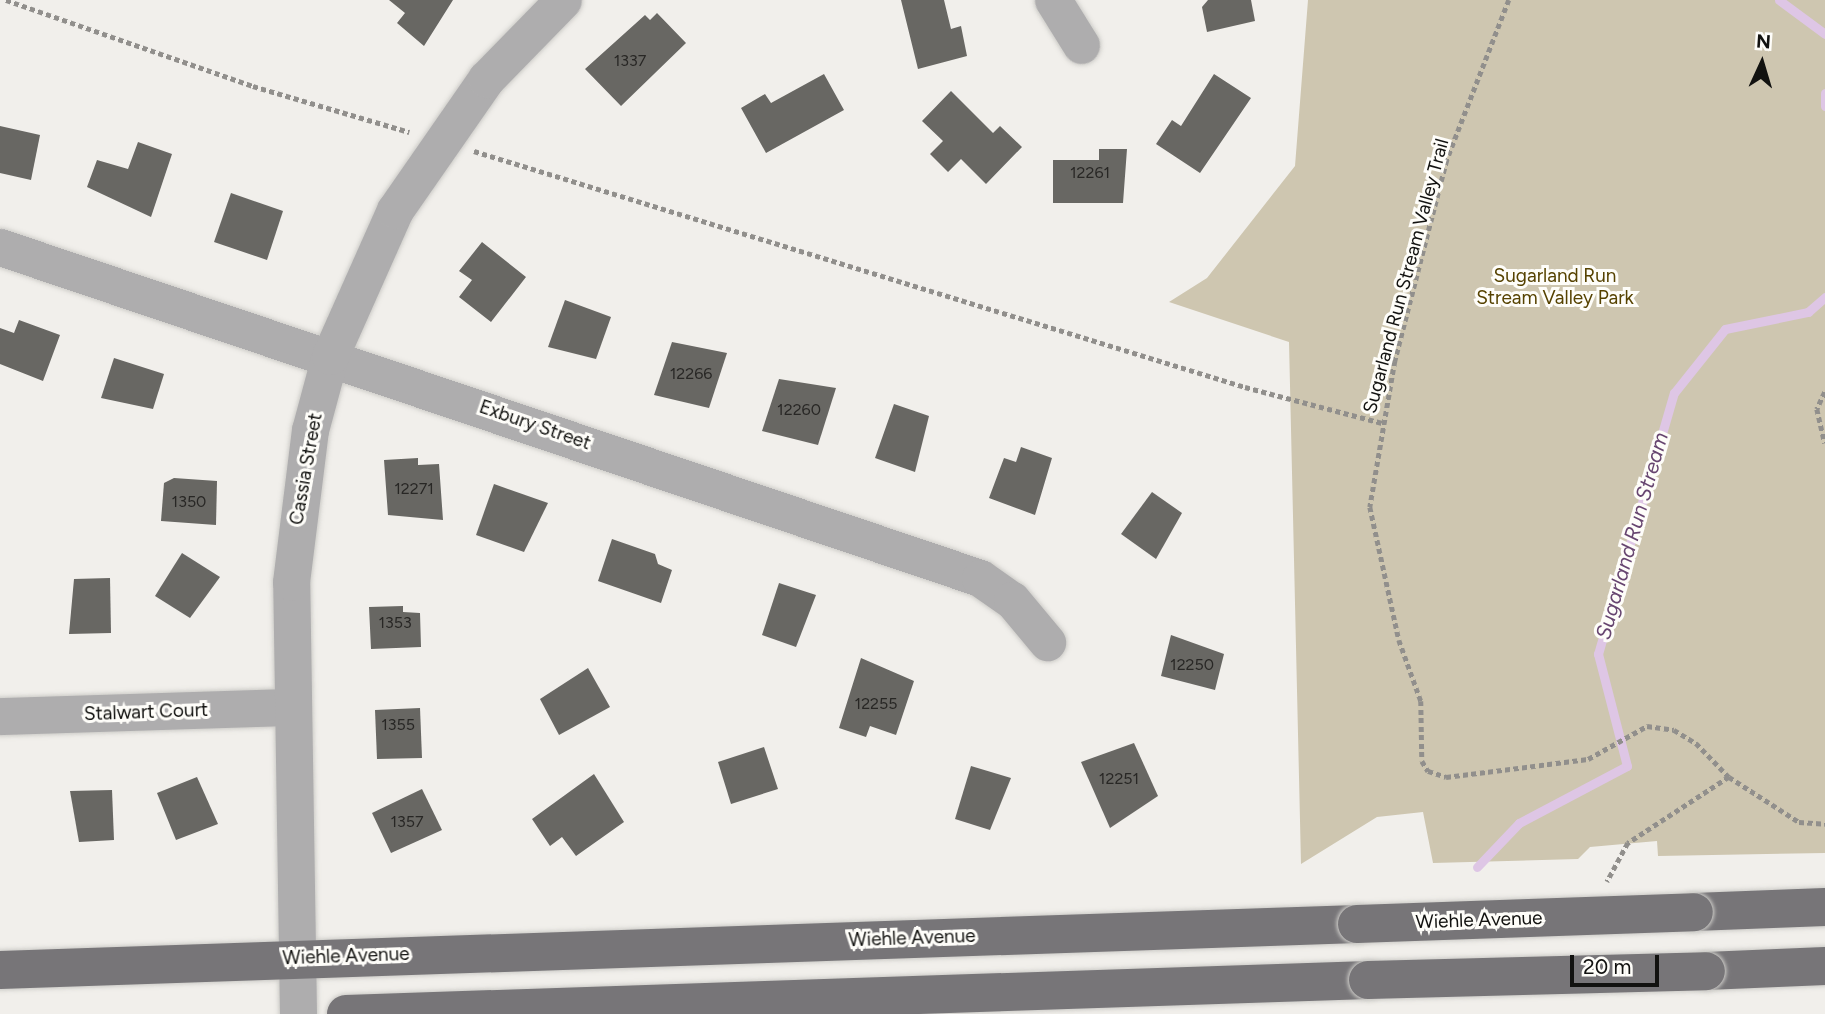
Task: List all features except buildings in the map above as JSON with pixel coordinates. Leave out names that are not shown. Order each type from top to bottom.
[{"type":"main road","name":"Wiehle Avenue","points":[[0,970],[1825,907]]},
{"type":"main road","points":[[346,1014],[1825,966]]},
{"type":"street","name":"Cassia Street","points":[[298,1014],[293,708],[297,506],[330,356],[360,280],[438,140],[563,0]]},
{"type":"street","points":[[1053,0],[1081,45]]},
{"type":"street","name":"Exbury Street","points":[[0,247],[330,356],[979,578],[1012,600],[1047,642]]},
{"type":"street","name":"Stalwart Court","points":[[0,716],[293,708]]},
{"type":"path","points":[[6,0],[253,86],[1245,387],[1382,423]]},
{"type":"path","name":"Sugarland Run Stream Valley Trail","points":[[1509,0],[1447,160],[1382,423],[1370,507],[1399,640],[1421,701],[1422,761],[1428,771],[1446,777],[1588,759],[1647,726],[1674,730],[1696,743],[1729,777]]},
{"type":"path","points":[[1825,392],[1818,409],[1825,443]]},
{"type":"path","points":[[1606,887],[1628,843],[1729,777],[1799,822],[1825,824]]},
{"type":"green space","name":"Sugarland Run Stream Valley Park","points":[[1308,0],[1825,0],[1825,853],[1658,856],[1657,841],[1590,847],[1578,859],[1433,863],[1423,812],[1377,817],[1301,864],[1289,342],[1169,302],[1207,278],[1295,166]]},
{"type":"waterway","name":"Sugarland Run Stream","points":[[1779,0],[1825,34]]},
{"type":"waterway","name":"Sugarland Run Stream","points":[[1825,93],[1825,106]]},
{"type":"waterway","name":"Sugarland Run Stream","points":[[1477,867],[1519,823],[1627,766],[1598,654],[1674,393],[1725,329],[1808,312],[1825,297]]}]
